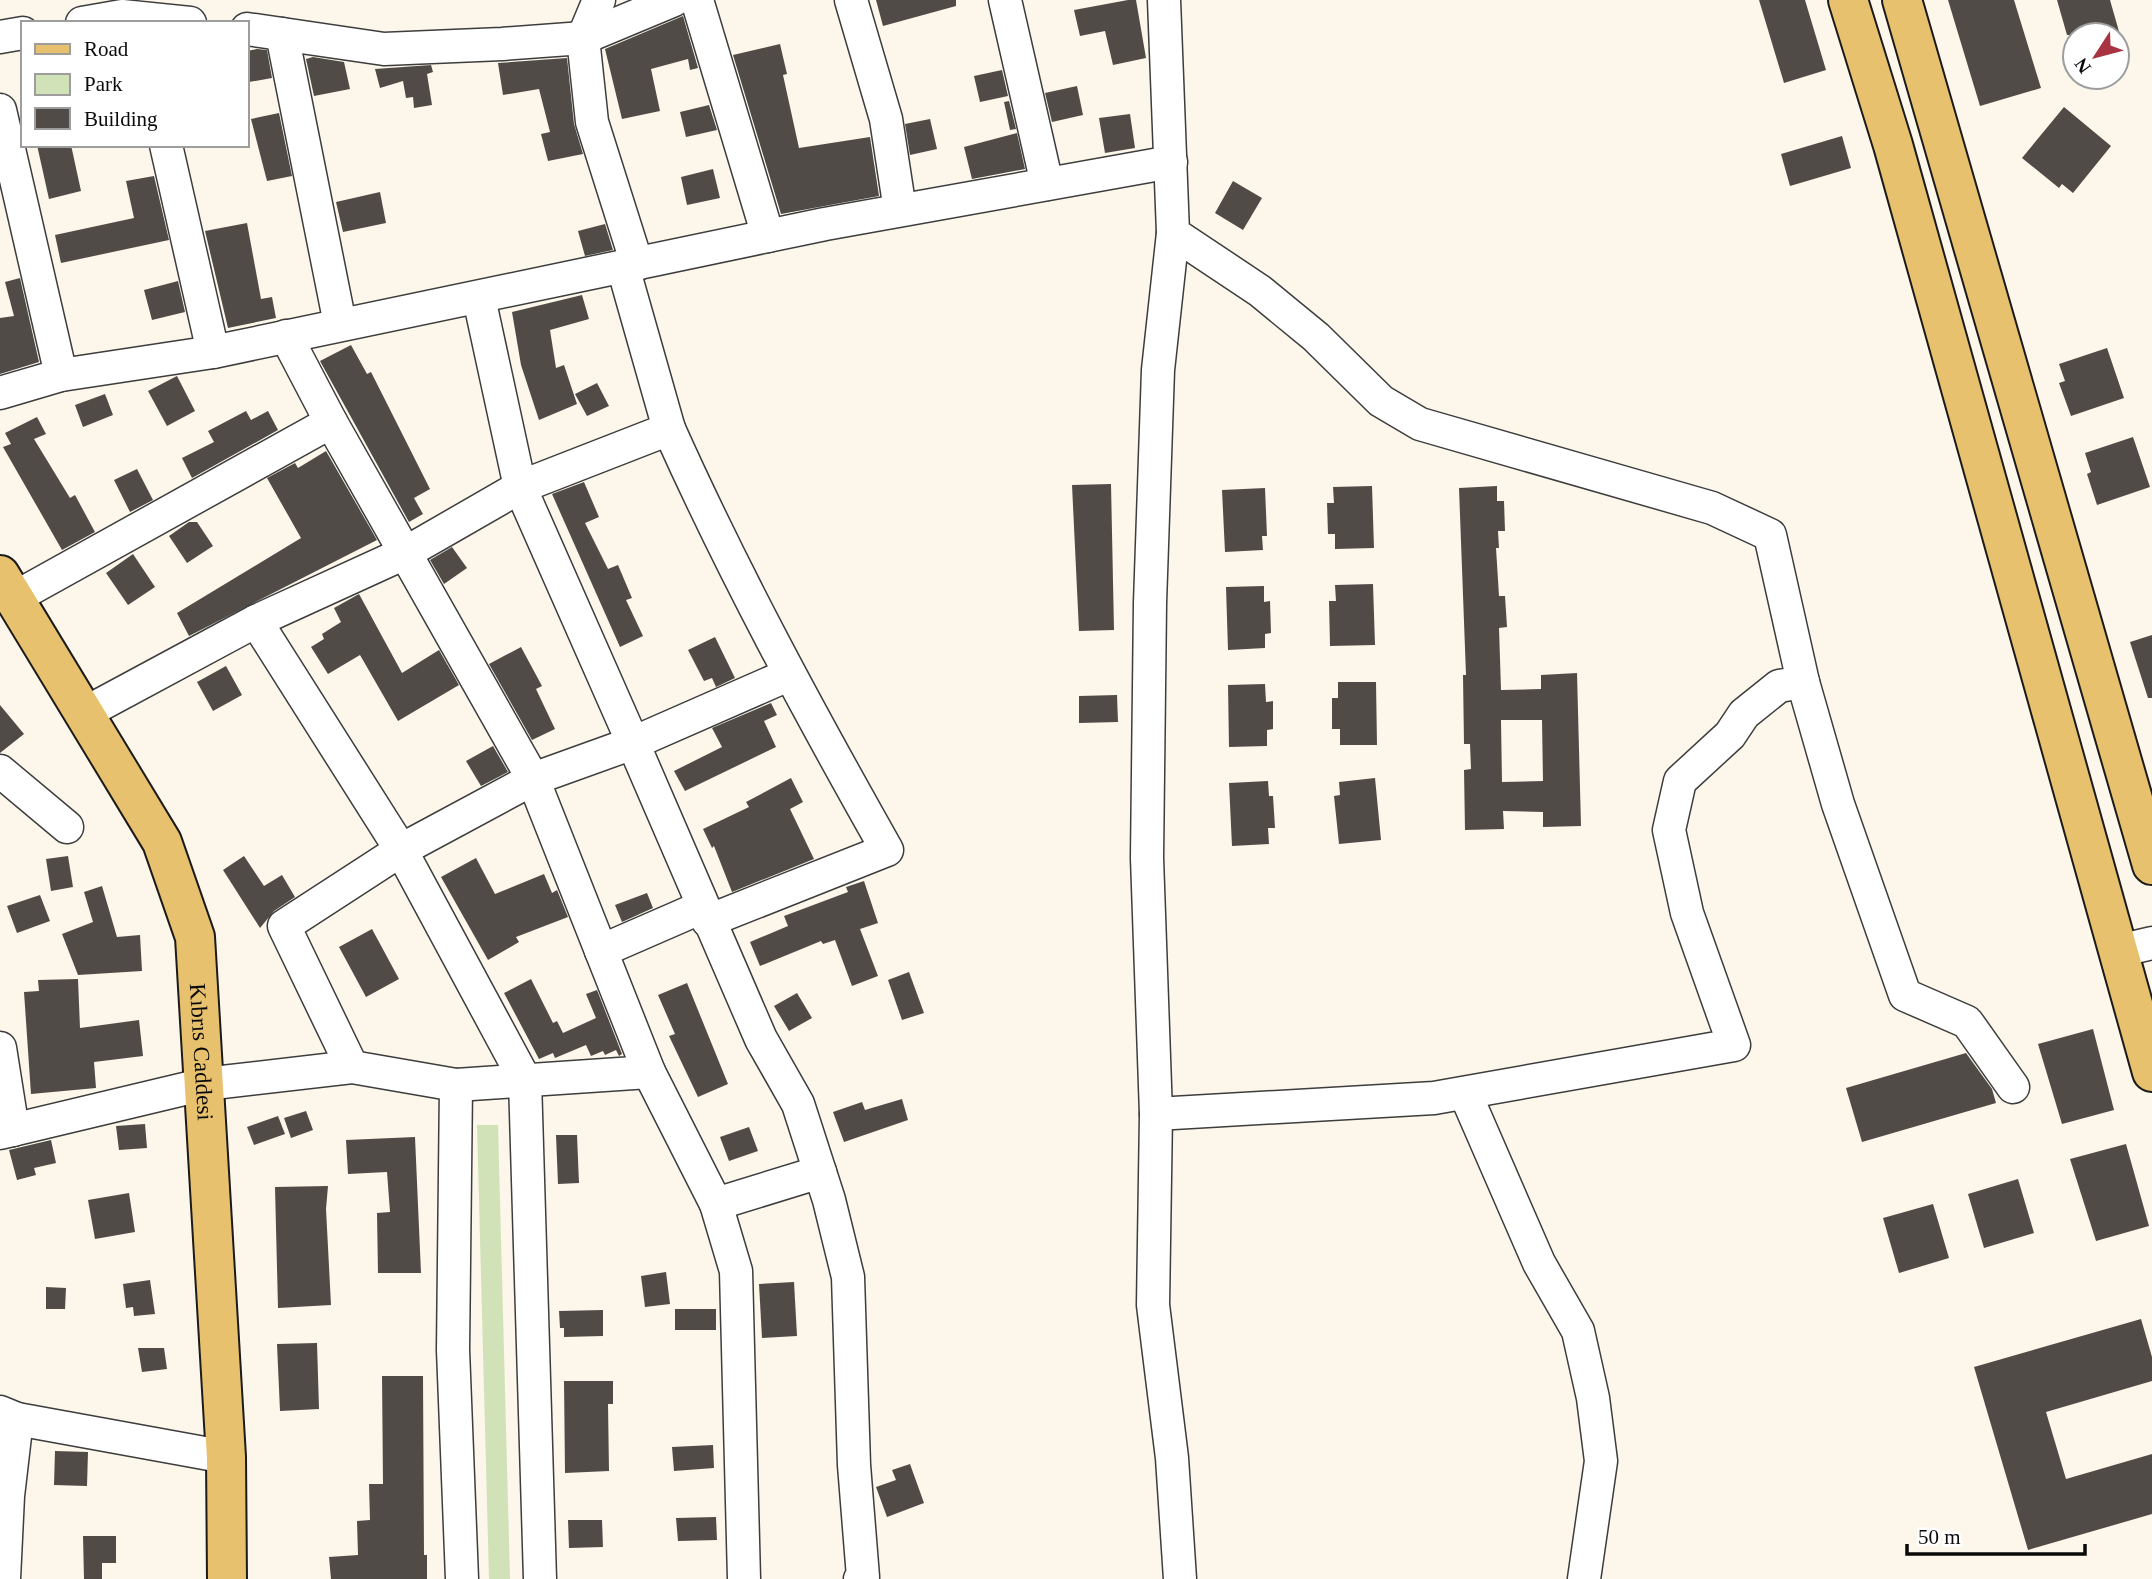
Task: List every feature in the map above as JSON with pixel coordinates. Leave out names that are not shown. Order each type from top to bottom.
[{"type":"main road","points":[[1848,0],[2135,947],[2152,1072]]},
{"type":"main road","points":[[1902,0],[2152,865]]},
{"type":"main road","name":"Kıbrıs Caddesi","points":[[7,587],[162,842],[195,937],[226,1457],[227,1579]]},
{"type":"street","points":[[599,0],[583,38],[592,121],[669,429],[724,552],[788,676],[887,850],[601,951]]},
{"type":"street","points":[[248,29],[384,49],[583,38],[674,0]]},
{"type":"street","points":[[697,0],[768,236]]},
{"type":"street","points":[[850,0],[886,119],[900,210]]},
{"type":"street","points":[[1005,0],[1047,184]]},
{"type":"street","points":[[1164,0],[1173,233],[1158,370],[1150,603],[1147,858],[1156,1114],[1153,1305],[1172,1458],[1180,1579]]},
{"type":"street","points":[[93,21],[122,16],[138,20]]},
{"type":"street","points":[[0,37],[21,33]]},
{"type":"street","points":[[282,34],[340,324]]},
{"type":"street","points":[[0,110],[61,375]]},
{"type":"street","points":[[166,147],[213,352]]},
{"type":"street","points":[[0,393],[61,375],[213,352],[768,236],[1171,162]]},
{"type":"street","points":[[1173,233],[1260,291],[1317,337],[1381,401],[1420,424],[1712,508],[1770,536],[1804,682],[1838,804],[1905,995],[1967,1022],[2013,1087]]},
{"type":"street","points":[[480,298],[520,487],[761,1040],[798,1104],[820,1172],[848,1277],[854,1465],[863,1578]]},
{"type":"street","points":[[286,335],[331,422],[407,552],[533,779],[649,1072],[716,1204],[736,1271],[744,1579]]},
{"type":"street","points":[[7,587],[331,422]]},
{"type":"street","points":[[85,713],[256,621],[407,552],[520,487],[669,429]]},
{"type":"street","points":[[256,621],[401,850],[525,1080],[540,1579]]},
{"type":"street","points":[[352,1067],[284,926],[401,850],[533,779],[633,743],[788,676]]},
{"type":"street","points":[[1156,1114],[1434,1098],[1734,1045],[1687,913],[1669,830],[1680,781],[1730,735],[1744,714],[1779,686],[1804,682]]},
{"type":"street","points":[[0,771],[67,827]]},
{"type":"street","points":[[0,1048],[6,1132],[205,1084],[352,1067],[456,1085],[649,1072]]},
{"type":"street","points":[[456,1085],[453,1350],[462,1579]]},
{"type":"street","points":[[1465,1093],[1538,1263],[1578,1331],[1593,1398],[1601,1461],[1584,1579]]},
{"type":"street","points":[[716,1204],[820,1172]]},
{"type":"street","points":[[4,1579],[4,1495],[9,1416],[226,1457]]},
{"type":"green space","points":[[477,1125],[498,1125],[510,1579],[489,1579]]},
{"type":"building","points":[[876,0],[956,0],[956,6],[883,26]]},
{"type":"building","points":[[1136,0],[1146,58],[1113,65],[1105,31],[1080,36],[1074,10]]},
{"type":"building","points":[[1759,0],[1805,0],[1826,70],[1784,83]]},
{"type":"building","points":[[1948,0],[2014,0],[2041,88],[1980,106]]},
{"type":"building","points":[[2057,0],[2110,0],[2116,21],[2063,21]]},
{"type":"building","points":[[683,16],[698,68],[690,70],[688,59],[651,69],[660,111],[622,119],[605,49]]},
{"type":"building","points":[[780,44],[787,74],[783,75],[799,148],[870,137],[879,196],[781,214],[733,55]]},
{"type":"building","points":[[267,50],[272,78],[249,82],[248,51]]},
{"type":"building","points":[[313,57],[344,62],[350,89],[314,96],[306,59]]},
{"type":"building","points":[[567,58],[574,124],[583,154],[548,161],[541,134],[550,132],[539,89],[503,95],[498,63]]},
{"type":"building","points":[[431,65],[433,72],[427,74],[432,105],[414,108],[413,97],[406,98],[403,81],[380,88],[375,69]]},
{"type":"building","points":[[1002,70],[1008,96],[980,102],[974,76]]},
{"type":"building","points":[[1077,86],[1083,115],[1052,122],[1045,93]]},
{"type":"building","points":[[1009,101],[1016,129],[1010,130],[1004,102]]},
{"type":"building","points":[[709,105],[717,130],[686,137],[680,112]]},
{"type":"building","points":[[2064,107],[2111,146],[2073,193],[2062,184],[2059,188],[2022,158]]},
{"type":"building","points":[[279,113],[292,176],[267,181],[251,119]]},
{"type":"building","points":[[1130,114],[1135,148],[1105,153],[1099,118]]},
{"type":"building","points":[[930,119],[937,149],[910,155],[905,124]]},
{"type":"building","points":[[1017,133],[1025,169],[972,179],[964,147]]},
{"type":"building","points":[[1842,136],[1851,168],[1790,186],[1781,154]]},
{"type":"building","points":[[37,147],[71,147],[81,191],[49,199]]},
{"type":"building","points":[[713,169],[720,198],[687,205],[681,177]]},
{"type":"building","points":[[154,176],[169,240],[61,263],[55,235],[134,218],[126,181]]},
{"type":"building","points":[[1233,181],[1262,198],[1243,230],[1215,213]]},
{"type":"building","points":[[380,192],[386,223],[343,232],[336,202]]},
{"type":"building","points":[[247,223],[261,299],[272,297],[276,318],[228,328],[205,231]]},
{"type":"building","points":[[605,224],[613,250],[585,256],[578,231]]},
{"type":"building","points":[[20,278],[39,362],[0,374],[0,318],[14,316],[5,282]]},
{"type":"building","points":[[178,281],[185,312],[152,320],[144,290]]},
{"type":"building","points":[[582,295],[589,319],[550,330],[556,368],[564,365],[577,404],[539,420],[521,365],[512,312]]},
{"type":"building","points":[[351,345],[367,374],[371,372],[430,489],[414,498],[423,514],[409,522],[320,361]]},
{"type":"building","points":[[2107,348],[2124,398],[2071,416],[2059,383],[2065,381],[2059,364]]},
{"type":"building","points":[[177,376],[195,411],[167,426],[148,391]]},
{"type":"building","points":[[597,383],[609,406],[587,416],[575,394]]},
{"type":"building","points":[[105,394],[113,415],[83,427],[75,405]]},
{"type":"building","points":[[246,411],[251,420],[268,411],[278,430],[192,478],[182,458],[214,442],[208,431]]},
{"type":"building","points":[[37,417],[46,434],[34,439],[70,498],[75,495],[95,532],[62,550],[3,447],[11,444],[5,433]]},
{"type":"building","points":[[2133,437],[2150,487],[2097,505],[2087,474],[2091,472],[2085,453]]},
{"type":"building","points":[[326,451],[377,540],[189,636],[177,613],[301,538],[267,478],[295,463],[298,468]]},
{"type":"building","points":[[137,469],[153,500],[130,512],[114,480]]},
{"type":"building","points":[[584,482],[599,517],[585,523],[608,569],[618,565],[632,598],[626,600],[643,636],[620,647],[552,494]]},
{"type":"building","points":[[1111,484],[1114,630],[1079,631],[1072,485]]},
{"type":"building","points":[[1372,486],[1374,548],[1335,549],[1335,534],[1328,534],[1327,503],[1334,503],[1333,487]]},
{"type":"building","points":[[1497,486],[1497,501],[1504,501],[1505,531],[1498,531],[1499,548],[1496,548],[1499,596],[1505,596],[1507,627],[1499,628],[1501,690],[1541,689],[1541,675],[1577,673],[1581,826],[1543,827],[1543,812],[1503,811],[1504,829],[1465,830],[1464,770],[1471,769],[1470,744],[1464,744],[1463,675],[1466,675],[1459,488]],"holes":[[[1501,720],[1542,720],[1543,781],[1502,782]]]},
{"type":"building","points":[[1265,488],[1267,536],[1262,536],[1263,550],[1225,552],[1222,490]]},
{"type":"building","points":[[189,522],[197,522],[213,546],[187,563],[169,536]]},
{"type":"building","points":[[452,547],[467,568],[444,584],[430,560]]},
{"type":"building","points":[[133,554],[155,587],[128,605],[106,573]]},
{"type":"building","points":[[1373,584],[1375,645],[1330,646],[1329,601],[1336,601],[1335,585]]},
{"type":"building","points":[[1264,586],[1264,602],[1270,601],[1271,633],[1265,634],[1265,648],[1228,650],[1226,587]]},
{"type":"building","points":[[359,594],[402,673],[439,650],[459,685],[398,721],[360,655],[328,674],[311,647],[324,639],[322,634],[341,622],[334,608]]},
{"type":"building","points":[[2152,635],[2152,698],[2148,698],[2130,642]]},
{"type":"building","points":[[715,637],[735,678],[716,687],[712,678],[704,681],[688,650]]},
{"type":"building","points":[[521,647],[542,686],[536,689],[555,729],[532,740],[489,664]]},
{"type":"building","points":[[226,666],[242,695],[213,711],[197,682]]},
{"type":"building","points":[[1338,682],[1376,682],[1377,745],[1340,745],[1340,729],[1332,729],[1332,698],[1338,698]]},
{"type":"building","points":[[1265,684],[1266,702],[1273,701],[1273,729],[1267,730],[1267,746],[1229,747],[1228,685]]},
{"type":"building","points":[[1117,695],[1118,722],[1079,723],[1079,696]]},
{"type":"building","points":[[771,703],[777,715],[764,721],[776,747],[685,791],[674,771],[722,747],[712,728]]},
{"type":"building","points":[[0,705],[24,734],[0,753]]},
{"type":"building","points":[[493,746],[508,772],[481,786],[466,761]]},
{"type":"building","points":[[791,778],[803,802],[790,809],[814,859],[732,892],[714,846],[712,848],[703,829],[749,807],[746,802]]},
{"type":"building","points":[[1375,778],[1381,840],[1339,844],[1334,796],[1340,795],[1339,782]]},
{"type":"building","points":[[1268,781],[1269,796],[1273,796],[1275,828],[1268,828],[1269,844],[1232,846],[1229,783]]},
{"type":"building","points":[[68,856],[73,887],[51,891],[46,859]]},
{"type":"building","points":[[244,856],[264,886],[282,875],[295,897],[274,911],[260,928],[223,870]]},
{"type":"building","points":[[476,858],[495,894],[544,874],[552,893],[557,890],[568,917],[516,937],[519,942],[488,960],[441,877]]},
{"type":"building","points":[[864,881],[878,923],[860,929],[878,976],[852,986],[835,940],[823,944],[821,941],[760,966],[750,942],[788,926],[784,916],[848,892],[846,887]]},
{"type":"building","points":[[102,886],[117,937],[140,935],[142,971],[78,975],[62,934],[93,922],[84,892]]},
{"type":"building","points":[[647,893],[653,908],[622,922],[615,905]]},
{"type":"building","points":[[40,895],[50,921],[17,933],[7,906]]},
{"type":"building","points":[[372,929],[399,979],[366,997],[339,947]]},
{"type":"building","points":[[909,972],[924,1013],[902,1020],[888,980]]},
{"type":"building","points":[[78,979],[80,1028],[139,1020],[143,1056],[94,1062],[96,1088],[31,1094],[24,992],[39,991],[38,980]]},
{"type":"building","points":[[531,979],[553,1023],[557,1021],[563,1033],[596,1018],[586,994],[597,990],[622,1054],[619,1056],[616,1050],[605,1055],[603,1051],[591,1056],[586,1045],[555,1058],[553,1053],[539,1059],[504,993]]},
{"type":"building","points":[[687,983],[728,1084],[698,1097],[669,1036],[675,1034],[658,995]]},
{"type":"building","points":[[797,993],[812,1018],[789,1031],[774,1006]]},
{"type":"building","points":[[2093,1029],[2114,1110],[2062,1124],[2038,1044]]},
{"type":"building","points":[[1966,1053],[1992,1089],[1996,1103],[1862,1142],[1846,1088]]},
{"type":"building","points":[[902,1099],[908,1120],[844,1142],[833,1112],[862,1102],[865,1110]]},
{"type":"building","points":[[306,1111],[313,1130],[291,1138],[284,1118]]},
{"type":"building","points":[[278,1116],[285,1134],[254,1145],[247,1127]]},
{"type":"building","points":[[145,1124],[147,1148],[119,1150],[116,1126]]},
{"type":"building","points":[[749,1127],[758,1151],[729,1161],[720,1137]]},
{"type":"building","points":[[556,1135],[577,1135],[579,1183],[558,1184]]},
{"type":"building","points":[[415,1137],[421,1273],[378,1273],[377,1213],[390,1212],[387,1172],[348,1174],[346,1140]]},
{"type":"building","points":[[51,1140],[56,1163],[34,1168],[36,1175],[17,1180],[9,1150]]},
{"type":"building","points":[[2126,1144],[2149,1226],[2096,1241],[2070,1159]]},
{"type":"building","points":[[2018,1179],[2034,1233],[1984,1248],[1968,1194]]},
{"type":"building","points":[[328,1186],[326,1209],[331,1305],[278,1308],[275,1187]]},
{"type":"building","points":[[129,1193],[135,1232],[95,1239],[88,1200]]},
{"type":"building","points":[[1933,1204],[1949,1258],[1899,1273],[1883,1218]]},
{"type":"building","points":[[666,1272],[670,1304],[645,1307],[641,1276]]},
{"type":"building","points":[[150,1280],[155,1314],[134,1316],[133,1307],[126,1308],[123,1284]]},
{"type":"building","points":[[794,1282],[797,1336],[762,1338],[759,1284]]},
{"type":"building","points":[[46,1287],[66,1288],[65,1309],[46,1309]]},
{"type":"building","points":[[675,1309],[716,1309],[716,1330],[675,1330]]},
{"type":"building","points":[[603,1310],[603,1336],[564,1337],[564,1328],[560,1328],[559,1311]]},
{"type":"building","points":[[2141,1319],[2152,1357],[2152,1381],[2046,1412],[2066,1479],[2152,1454],[2152,1514],[2028,1550],[1974,1367]]},
{"type":"building","points":[[317,1343],[319,1409],[280,1411],[277,1344]]},
{"type":"building","points":[[138,1348],[164,1348],[167,1369],[142,1372]]},
{"type":"building","points":[[382,1376],[423,1376],[424,1555],[427,1555],[427,1579],[331,1579],[329,1557],[358,1555],[357,1521],[370,1520],[369,1484],[383,1484]]},
{"type":"building","points":[[564,1381],[613,1381],[613,1404],[608,1404],[609,1471],[565,1473]]},
{"type":"building","points":[[713,1445],[714,1468],[674,1471],[672,1447]]},
{"type":"building","points":[[55,1451],[88,1452],[87,1486],[54,1485]]},
{"type":"building","points":[[910,1464],[924,1503],[887,1517],[876,1487],[896,1480],[892,1470]]},
{"type":"building","points":[[716,1517],[717,1540],[678,1541],[676,1518]]},
{"type":"building","points":[[568,1520],[602,1520],[603,1547],[569,1548]]},
{"type":"building","points":[[83,1536],[116,1536],[116,1563],[102,1563],[102,1579],[84,1579]]}]
